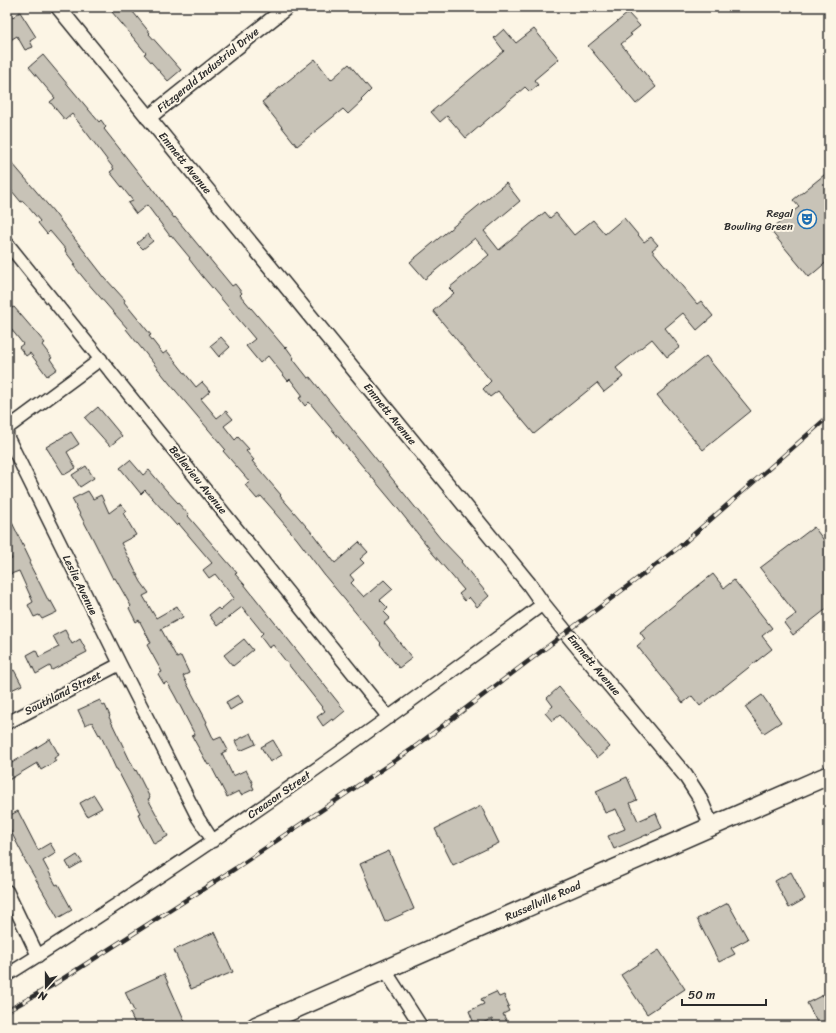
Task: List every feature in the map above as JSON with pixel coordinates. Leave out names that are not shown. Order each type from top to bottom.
[{"type":"main road","name":"Russellville Road","points":[[256,1026],[829,775]]},
{"type":"street","name":"Emmett Avenue","points":[[58,7],[529,584],[543,604],[685,775],[698,795],[712,827]]},
{"type":"street","name":"Fitzgerald Industrial Drive","points":[[148,118],[287,7]]},
{"type":"street","name":"Belleview Avenue","points":[[7,243],[388,718]]},
{"type":"street","name":"Leslie Avenue","points":[[101,359],[13,424],[8,429],[7,436],[198,818],[213,841]]},
{"type":"street","name":"Creason Street","points":[[7,975],[213,841],[388,718],[543,604]]},
{"type":"street","name":"Southland Street","points":[[7,723],[120,664]]},
{"type":"street","points":[[7,892],[38,956]]},
{"type":"street","points":[[385,970],[421,1026]]},
{"type":"building","points":[[118,7],[129,7],[150,33],[149,34],[181,70],[168,81],[144,54],[146,53],[112,12]]},
{"type":"building","points":[[20,12],[36,37],[30,41],[33,47],[25,50],[17,36],[7,42],[7,21]]},
{"type":"building","points":[[628,13],[640,26],[621,44],[656,87],[636,104],[588,46]]},
{"type":"building","points":[[504,29],[516,43],[534,29],[559,59],[534,80],[538,85],[530,92],[525,87],[466,138],[447,116],[440,122],[431,112],[504,51],[494,38]]},
{"type":"building","points":[[43,55],[99,122],[101,120],[106,127],[104,129],[149,186],[150,185],[174,218],[175,217],[232,286],[235,284],[242,293],[240,295],[285,348],[286,347],[294,358],[293,359],[308,378],[310,377],[440,538],[462,561],[461,562],[489,596],[477,607],[469,597],[465,601],[459,594],[464,590],[309,402],[305,406],[299,398],[303,396],[290,379],[288,381],[268,356],[260,363],[246,346],[255,339],[203,277],[189,259],[190,258],[171,235],[170,236],[147,205],[136,214],[128,203],[133,201],[110,172],[114,169],[72,114],[65,120],[50,102],[55,98],[29,67]]},
{"type":"building","points":[[315,59],[331,80],[349,64],[371,90],[348,114],[343,109],[297,146],[262,102]]},
{"type":"building","points":[[7,157],[53,211],[105,278],[125,300],[124,302],[151,335],[149,336],[163,354],[167,351],[196,387],[202,382],[210,391],[201,399],[217,418],[226,411],[233,419],[224,426],[235,440],[238,437],[249,449],[246,451],[254,460],[252,461],[313,534],[335,563],[359,542],[368,552],[360,559],[364,563],[350,575],[354,580],[351,583],[364,597],[384,580],[393,589],[380,600],[388,608],[384,612],[390,618],[384,623],[412,658],[399,668],[380,644],[381,643],[325,576],[275,512],[261,496],[257,499],[245,485],[250,482],[223,451],[225,449],[170,384],[126,329],[127,328],[73,265],[75,264],[65,251],[66,250],[50,231],[47,234],[38,223],[40,221],[7,185]]},
{"type":"building","name":"Regal Bowling Green","points":[[829,171],[829,260],[809,277],[770,230],[799,207],[793,200]]},
{"type":"building","points":[[506,183],[520,201],[484,231],[499,250],[545,212],[550,218],[556,213],[574,235],[593,220],[605,234],[624,218],[644,242],[651,237],[658,245],[652,250],[697,304],[701,301],[713,316],[697,330],[683,313],[665,328],[680,347],[667,357],[652,339],[616,368],[623,377],[604,392],[597,383],[534,434],[498,391],[490,397],[483,389],[491,381],[433,311],[454,293],[449,288],[489,255],[475,238],[425,279],[410,262]]},
{"type":"building","points":[[148,234],[153,241],[143,249],[137,243]]},
{"type":"building","points":[[7,301],[45,343],[42,345],[52,358],[50,359],[57,369],[47,376],[30,353],[26,356],[19,347],[23,344],[7,324]]},
{"type":"building","points":[[221,337],[230,347],[219,357],[210,346]]},
{"type":"building","points":[[706,356],[751,411],[703,450],[657,395]]},
{"type":"building","points":[[98,407],[122,436],[110,446],[85,418]]},
{"type":"building","points":[[71,432],[79,444],[67,452],[76,468],[64,475],[46,447]]},
{"type":"building","points":[[130,460],[143,475],[149,470],[189,515],[188,516],[237,573],[235,574],[345,711],[333,721],[332,719],[323,726],[317,717],[325,711],[273,645],[269,648],[260,636],[263,633],[242,607],[217,626],[209,615],[218,608],[220,610],[234,598],[215,574],[209,578],[203,570],[212,563],[179,524],[177,526],[145,490],[141,494],[120,468]]},
{"type":"building","points":[[86,466],[94,478],[80,487],[72,475]]},
{"type":"building","points":[[88,491],[93,499],[101,495],[109,513],[121,504],[127,511],[123,513],[136,535],[121,543],[141,582],[149,593],[143,596],[156,618],[177,606],[183,617],[161,629],[177,658],[181,656],[189,673],[183,676],[207,722],[206,723],[214,740],[221,737],[228,750],[222,753],[233,776],[246,770],[254,789],[241,795],[239,791],[227,797],[210,764],[208,765],[192,736],[195,735],[175,696],[167,682],[164,684],[158,674],[162,672],[147,645],[151,643],[139,620],[136,622],[129,608],[131,606],[115,578],[113,579],[72,499]]},
{"type":"building","points":[[7,512],[31,562],[29,563],[49,602],[51,601],[57,612],[42,619],[39,615],[34,617],[28,605],[33,602],[19,571],[11,574],[7,565],[7,561],[12,559],[7,549]]},
{"type":"building","points":[[814,527],[829,547],[829,607],[793,635],[784,623],[796,614],[760,568]]},
{"type":"building","points":[[713,574],[724,588],[734,580],[772,628],[762,636],[772,649],[700,706],[692,696],[683,703],[637,646],[645,639],[640,632]]},
{"type":"building","points":[[65,630],[72,644],[80,639],[87,652],[52,670],[50,666],[36,674],[27,655],[36,650],[39,657],[59,647],[53,636]]},
{"type":"building","points":[[244,639],[253,650],[233,666],[224,655]]},
{"type":"building","points":[[14,670],[22,685],[7,692],[7,673]]},
{"type":"building","points":[[559,687],[610,747],[597,758],[560,715],[552,721],[545,713],[553,706],[547,698]]},
{"type":"building","points":[[238,695],[243,702],[230,710],[226,702]]},
{"type":"building","points":[[762,695],[781,722],[764,733],[745,707]]},
{"type":"building","points":[[100,700],[103,706],[105,705],[110,716],[109,717],[135,771],[136,770],[150,798],[148,799],[168,836],[154,844],[100,734],[99,735],[92,722],[85,725],[78,710]]},
{"type":"building","points":[[251,733],[256,744],[240,751],[235,741]]},
{"type":"building","points":[[50,739],[59,755],[54,758],[56,761],[41,770],[37,763],[7,781],[7,766]]},
{"type":"building","points":[[273,740],[282,755],[270,762],[261,747]]},
{"type":"building","points":[[627,777],[637,800],[630,803],[638,821],[656,813],[662,828],[614,849],[608,836],[625,829],[616,809],[605,813],[596,791]]},
{"type":"building","points":[[94,795],[102,808],[87,816],[80,803]]},
{"type":"building","points":[[481,806],[499,843],[453,865],[435,829]]},
{"type":"building","points":[[18,811],[38,850],[50,843],[56,853],[43,861],[72,910],[58,918],[23,857],[7,824],[7,817]]},
{"type":"building","points":[[389,851],[414,909],[385,922],[360,864]]},
{"type":"building","points":[[77,855],[82,862],[70,869],[66,862]]},
{"type":"building","points":[[791,872],[805,899],[789,908],[775,881]]},
{"type":"building","points":[[728,903],[748,939],[731,948],[735,954],[719,962],[697,919]]},
{"type":"building","points":[[215,932],[233,972],[191,989],[174,950]]},
{"type":"building","points":[[659,950],[685,989],[647,1014],[621,975]]},
{"type":"building","points":[[164,974],[187,1026],[136,1026],[130,1013],[134,1011],[125,992]]},
{"type":"building","points":[[496,992],[499,997],[504,995],[509,1006],[507,1007],[509,1011],[503,1014],[509,1026],[495,1026],[492,1019],[475,1026],[469,1011],[484,1004],[481,999]]},
{"type":"building","points":[[829,992],[829,1026],[819,1026],[807,1003]]},
{"type":"railway","points":[[7,1011],[53,985],[236,868],[412,749],[678,548],[829,416]]},
{"type":"place","name":"Regal Bowling Green","points":[[807,219]]}]
